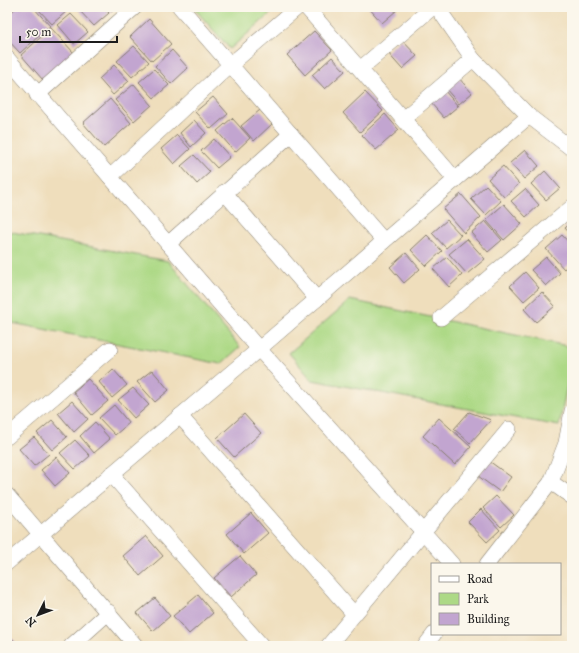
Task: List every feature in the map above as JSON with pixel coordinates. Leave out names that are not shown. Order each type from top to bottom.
[{"type":"street","points":[[37,95],[135,7]]},
{"type":"street","points":[[180,7],[384,241]]},
{"type":"street","points":[[110,177],[230,65],[298,7]]},
{"type":"street","points":[[306,7],[455,179]]},
{"type":"street","points":[[360,69],[433,7]]},
{"type":"street","points":[[437,7],[473,59],[529,116],[572,149]]},
{"type":"street","points":[[7,58],[37,95],[259,349],[451,563]]},
{"type":"street","points":[[403,119],[473,59]]},
{"type":"street","points":[[7,563],[259,349],[529,116]]},
{"type":"street","points":[[168,244],[224,192],[291,134]]},
{"type":"street","points":[[224,192],[317,299]]},
{"type":"street","points":[[441,318],[572,207]]},
{"type":"street","points":[[7,437],[110,349]]},
{"type":"street","points":[[180,416],[354,614]]},
{"type":"street","points":[[488,563],[551,482],[566,443],[572,416]]},
{"type":"street","points":[[328,646],[509,429]]},
{"type":"street","points":[[111,474],[262,646]]},
{"type":"street","points":[[551,482],[572,497]]},
{"type":"street","points":[[7,495],[109,612],[136,646]]},
{"type":"street","points":[[71,646],[109,612]]},
{"type":"street","points":[[425,646],[433,635]]},
{"type":"green space","points":[[193,7],[278,7],[230,49]]},
{"type":"green space","points":[[7,231],[168,261],[240,347],[221,364],[7,322]]},
{"type":"green space","points":[[350,300],[572,347],[572,360],[559,426],[312,380],[289,353]]},
{"type":"building","points":[[17,7],[33,7],[50,26],[20,53],[7,39],[7,16]]},
{"type":"building","points":[[40,7],[63,7],[67,11],[52,24],[38,9]]},
{"type":"building","points":[[80,7],[103,7],[109,13],[94,26],[78,9]]},
{"type":"building","points":[[105,7],[116,7],[110,12]]},
{"type":"building","points":[[368,7],[394,7],[397,10],[382,23]]},
{"type":"building","points":[[71,14],[88,32],[74,44],[58,25]]},
{"type":"building","points":[[149,19],[171,44],[152,61],[130,37]]},
{"type":"building","points":[[51,28],[74,53],[43,80],[21,55]]},
{"type":"building","points":[[314,31],[332,50],[305,75],[287,55]]},
{"type":"building","points":[[401,39],[417,56],[402,69],[387,52]]},
{"type":"building","points":[[134,46],[149,62],[132,77],[117,61]]},
{"type":"building","points":[[172,50],[188,68],[171,84],[155,66]]},
{"type":"building","points":[[332,57],[345,71],[325,89],[312,75]]},
{"type":"building","points":[[114,65],[129,81],[113,95],[99,79]]},
{"type":"building","points":[[154,69],[169,85],[154,98],[139,82]]},
{"type":"building","points":[[458,77],[472,93],[459,104],[445,88]]},
{"type":"building","points":[[134,84],[152,105],[134,121],[115,100]]},
{"type":"building","points":[[444,90],[458,106],[444,118],[430,102]]},
{"type":"building","points":[[365,92],[383,111],[360,132],[343,113]]},
{"type":"building","points":[[213,97],[228,114],[211,129],[195,112]]},
{"type":"building","points":[[110,99],[131,123],[104,147],[83,123]]},
{"type":"building","points":[[260,110],[272,124],[254,141],[241,126]]},
{"type":"building","points":[[385,114],[399,130],[376,150],[362,135]]},
{"type":"building","points":[[232,118],[250,138],[235,152],[217,131]]},
{"type":"building","points":[[194,120],[206,133],[191,147],[180,133]]},
{"type":"building","points":[[177,135],[190,149],[174,164],[161,149]]},
{"type":"building","points":[[214,139],[230,157],[217,168],[201,151]]},
{"type":"building","points":[[525,150],[539,166],[524,179],[510,163]]},
{"type":"building","points":[[194,155],[210,172],[197,184],[181,166]]},
{"type":"building","points":[[503,166],[519,184],[504,197],[488,179]]},
{"type":"building","points":[[545,171],[560,188],[546,200],[531,184]]},
{"type":"building","points":[[486,185],[501,201],[486,215],[471,199]]},
{"type":"building","points":[[525,189],[539,205],[526,217],[511,201]]},
{"type":"building","points":[[461,194],[481,217],[464,233],[443,209]]},
{"type":"building","points":[[504,204],[522,224],[504,240],[486,220]]},
{"type":"building","points":[[447,220],[461,235],[446,248],[432,233]]},
{"type":"building","points":[[485,221],[502,240],[488,252],[471,233]]},
{"type":"building","points":[[572,222],[572,236],[565,228]]},
{"type":"building","points":[[427,235],[442,251],[426,266],[411,250]]},
{"type":"building","points":[[562,235],[572,246],[572,262],[564,269],[546,249]]},
{"type":"building","points":[[467,239],[485,259],[467,274],[449,254]]},
{"type":"building","points":[[406,253],[420,269],[404,283],[390,267]]},
{"type":"building","points":[[447,257],[462,275],[449,287],[433,269]]},
{"type":"building","points":[[546,257],[560,273],[546,286],[531,270]]},
{"type":"building","points":[[525,272],[539,288],[524,301],[510,286]]},
{"type":"building","points":[[542,292],[555,306],[536,322],[524,309]]},
{"type":"building","points":[[113,369],[127,385],[112,398],[99,382]]},
{"type":"building","points":[[152,370],[169,390],[155,402],[137,382]]},
{"type":"building","points":[[88,379],[108,401],[92,415],[73,392]]},
{"type":"building","points":[[133,388],[149,405],[134,418],[118,400]]},
{"type":"building","points":[[72,401],[88,419],[74,432],[58,413]]},
{"type":"building","points":[[114,405],[129,423],[115,435],[99,418]]},
{"type":"building","points":[[469,412],[491,420],[470,443],[454,429]]},
{"type":"building","points":[[244,414],[261,433],[234,457],[217,438]]},
{"type":"building","points":[[439,418],[471,447],[455,465],[423,436]]},
{"type":"building","points":[[52,420],[67,437],[52,450],[37,433]]},
{"type":"building","points":[[95,422],[110,439],[94,453],[80,436]]},
{"type":"building","points":[[34,437],[49,454],[34,466],[19,449]]},
{"type":"building","points":[[75,440],[90,456],[75,469],[60,453]]},
{"type":"building","points":[[56,457],[70,473],[55,486],[41,470]]},
{"type":"building","points":[[489,461],[511,477],[500,492],[478,476]]},
{"type":"building","points":[[496,496],[514,515],[501,527],[483,508]]},
{"type":"building","points":[[481,509],[500,530],[487,542],[468,522]]},
{"type":"building","points":[[251,513],[268,533],[244,554],[227,534]]},
{"type":"building","points":[[146,536],[163,556],[140,576],[123,556]]},
{"type":"building","points":[[240,556],[256,575],[231,597],[214,578]]},
{"type":"building","points":[[198,595],[213,613],[189,634],[173,616]]},
{"type":"building","points":[[155,598],[170,616],[153,631],[137,613]]},
{"type":"building","points":[[7,633],[19,646],[7,646]]}]
